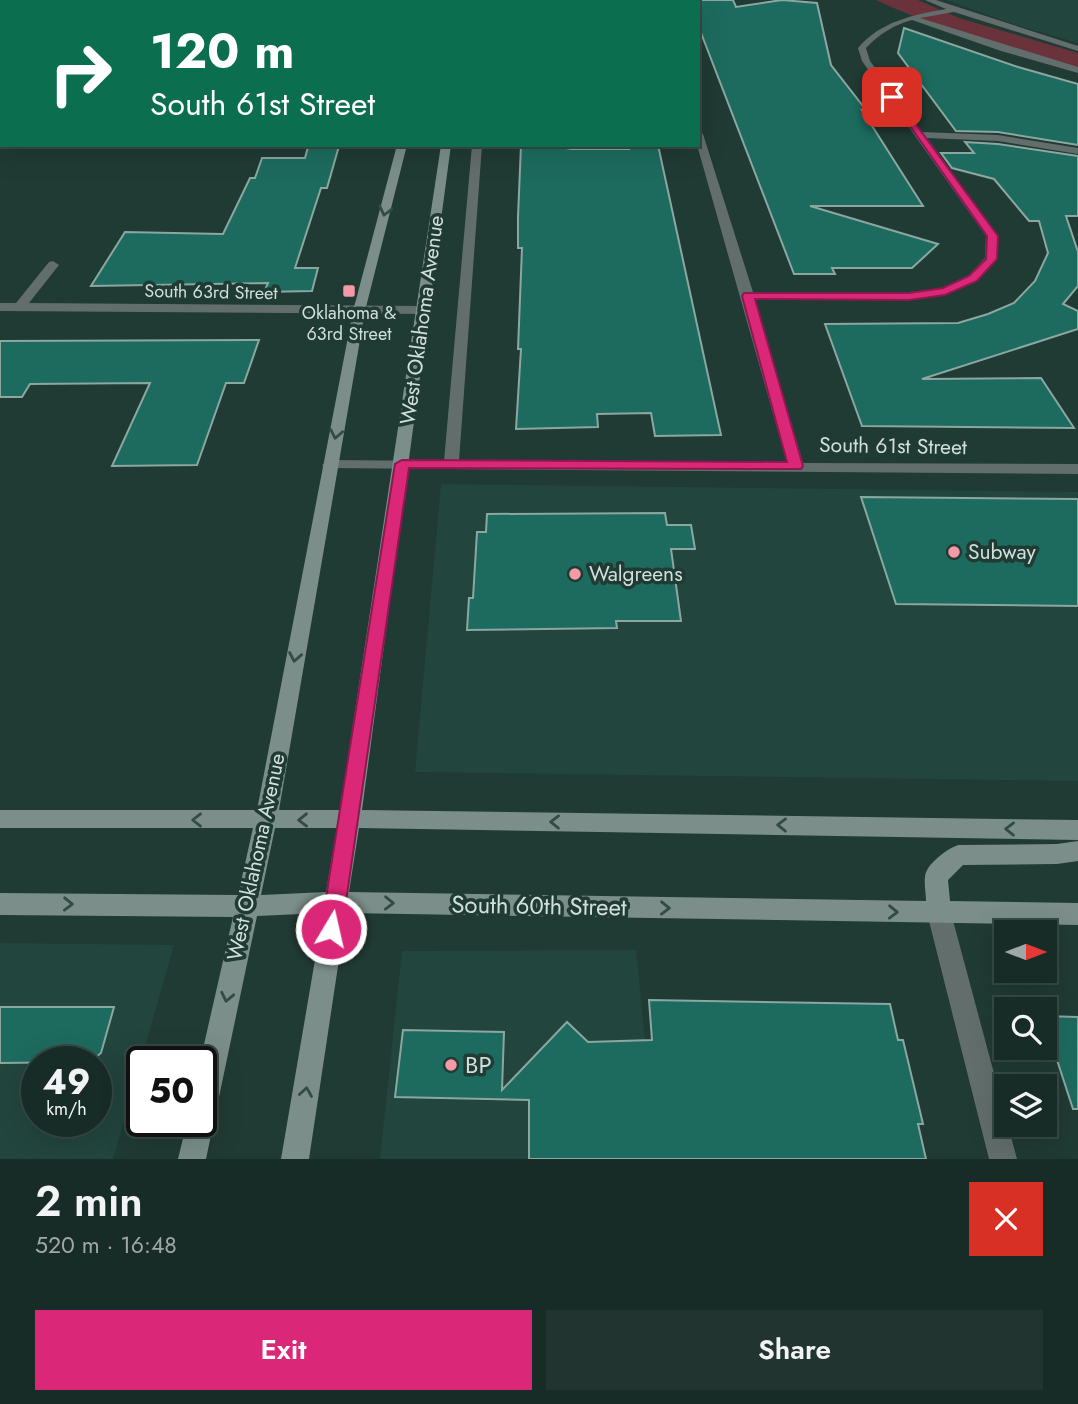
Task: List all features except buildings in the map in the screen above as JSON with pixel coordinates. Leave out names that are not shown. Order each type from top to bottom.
[{"type":"main road","name":"West Oklahoma Avenue","points":[[216,1046],[266,820],[359,311],[401,147]]},
{"type":"main road","name":"West Oklahoma Avenue","points":[[295,1159],[350,819],[446,147]]},
{"type":"main road","points":[[1,822],[350,819],[1078,830]]},
{"type":"main road","points":[[939,913],[936,876],[958,855],[1056,854],[1078,851]]},
{"type":"main road","name":"South 60th Street","points":[[0,904],[247,906],[335,902],[1078,914]]},
{"type":"main road","points":[[192,1159],[197,1137]]},
{"type":"street","points":[[929,0],[1078,49]]},
{"type":"street","points":[[748,296],[909,296],[945,292],[973,278],[992,259],[992,236],[866,61],[862,48],[871,36],[887,26],[953,10]]},
{"type":"street","points":[[912,18],[1078,70]]},
{"type":"street","points":[[920,135],[998,138],[1078,151]]},
{"type":"street","points":[[700,140],[796,466]]},
{"type":"street","name":"West Oklahoma Avenue","points":[[451,464],[477,147]]},
{"type":"street","points":[[20,307],[53,265]]},
{"type":"street","name":"South 63rd Street","points":[[0,307],[422,310]]},
{"type":"street","name":"South 61st Street","points":[[330,465],[1078,469]]},
{"type":"street","points":[[939,913],[1003,1159]]},
{"type":"shaded area","points":[[876,0],[918,0],[959,18],[1078,53],[1078,68],[950,30]]},
{"type":"shaded area","points":[[946,0],[1078,0],[1078,43],[1016,25]]},
{"type":"shaded area","points":[[441,484],[1078,492],[1078,781],[415,772]]},
{"type":"shaded area","points":[[0,943],[174,945],[145,1046],[126,1046],[126,1113],[113,1159],[0,1159]]},
{"type":"shaded area","points":[[636,950],[657,1159],[380,1159],[402,951]]},
{"type":"place","name":"Oklahoma & 63rd Street","points":[[349,291]]},
{"type":"place","name":"Subway","points":[[954,552]]},
{"type":"place","name":"Walgreens","points":[[575,574]]},
{"type":"place","name":"BP","points":[[451,1065]]},
{"type":"route","points":[[331,929],[354,796],[402,464],[796,466],[748,296],[909,296],[945,292],[973,278],[992,259],[992,236],[892,97]]}]
